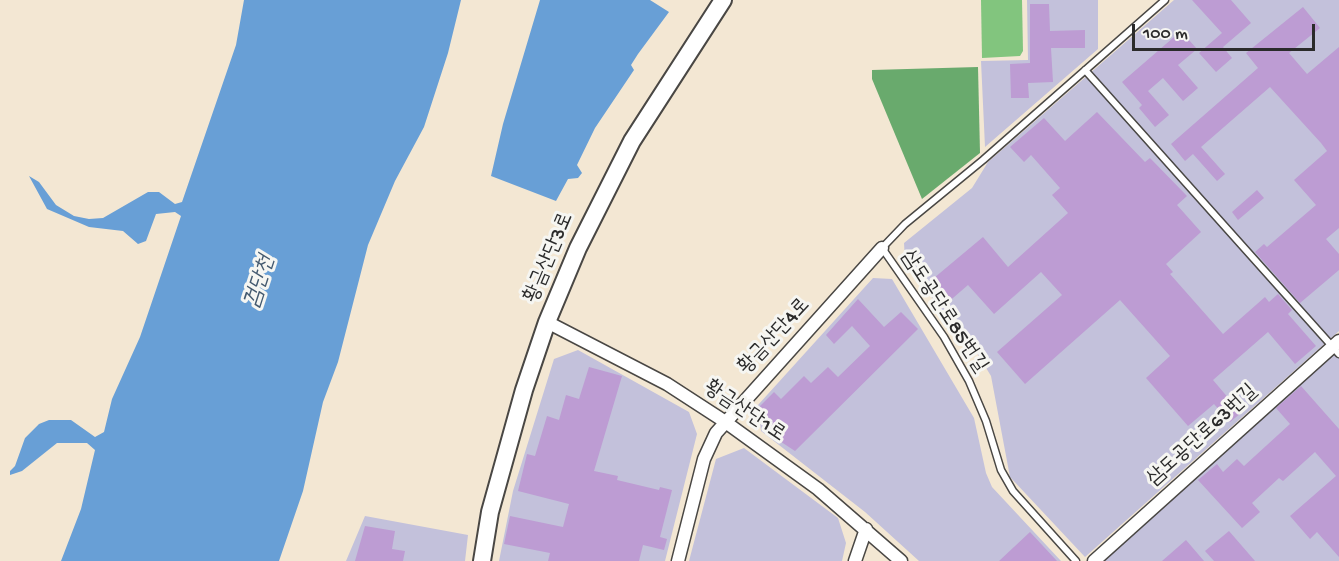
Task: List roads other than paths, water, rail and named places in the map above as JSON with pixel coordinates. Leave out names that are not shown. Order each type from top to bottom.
[{"type":"street","name":"황금산단3로","points":[[482,561],[490,512],[507,447],[548,322],[578,248],[605,190],[659,96],[723,0]]},
{"type":"street","name":"황금산단4로","points":[[678,561],[704,459],[724,421],[882,248]]},
{"type":"street","name":"황금산단1로","points":[[548,322],[667,384],[724,421],[780,460],[866,529],[901,561]]},
{"type":"street","name":"삼도공단로63번길","points":[[1094,561],[1337,347]]},
{"type":"street","points":[[855,561],[866,529]]},
{"type":"lane","name":"삼도공단로85번길","points":[[1076,561],[1013,491],[1002,470],[987,421],[969,381],[944,337],[882,248],[905,224],[983,160],[1165,0]]},
{"type":"lane","points":[[1085,70],[1337,347]]},
{"type":"water","name":"검단천","points":[[244,0],[461,0],[448,53],[424,127],[395,181],[368,245],[338,362],[323,402],[303,491],[279,561],[61,561],[81,509],[95,450],[87,443],[57,443],[22,471],[10,475],[10,471],[15,466],[25,438],[39,424],[49,420],[71,420],[95,437],[104,432],[112,399],[140,337],[181,216],[175,212],[156,214],[146,241],[138,244],[123,231],[89,227],[47,209],[29,176],[39,182],[56,205],[74,216],[89,219],[103,218],[148,192],[159,192],[175,204],[182,202],[236,45]]},
{"type":"water","points":[[540,0],[650,0],[669,12],[638,54],[631,65],[634,70],[595,128],[577,165],[582,173],[578,178],[568,179],[556,201],[491,176],[503,124]]}]
